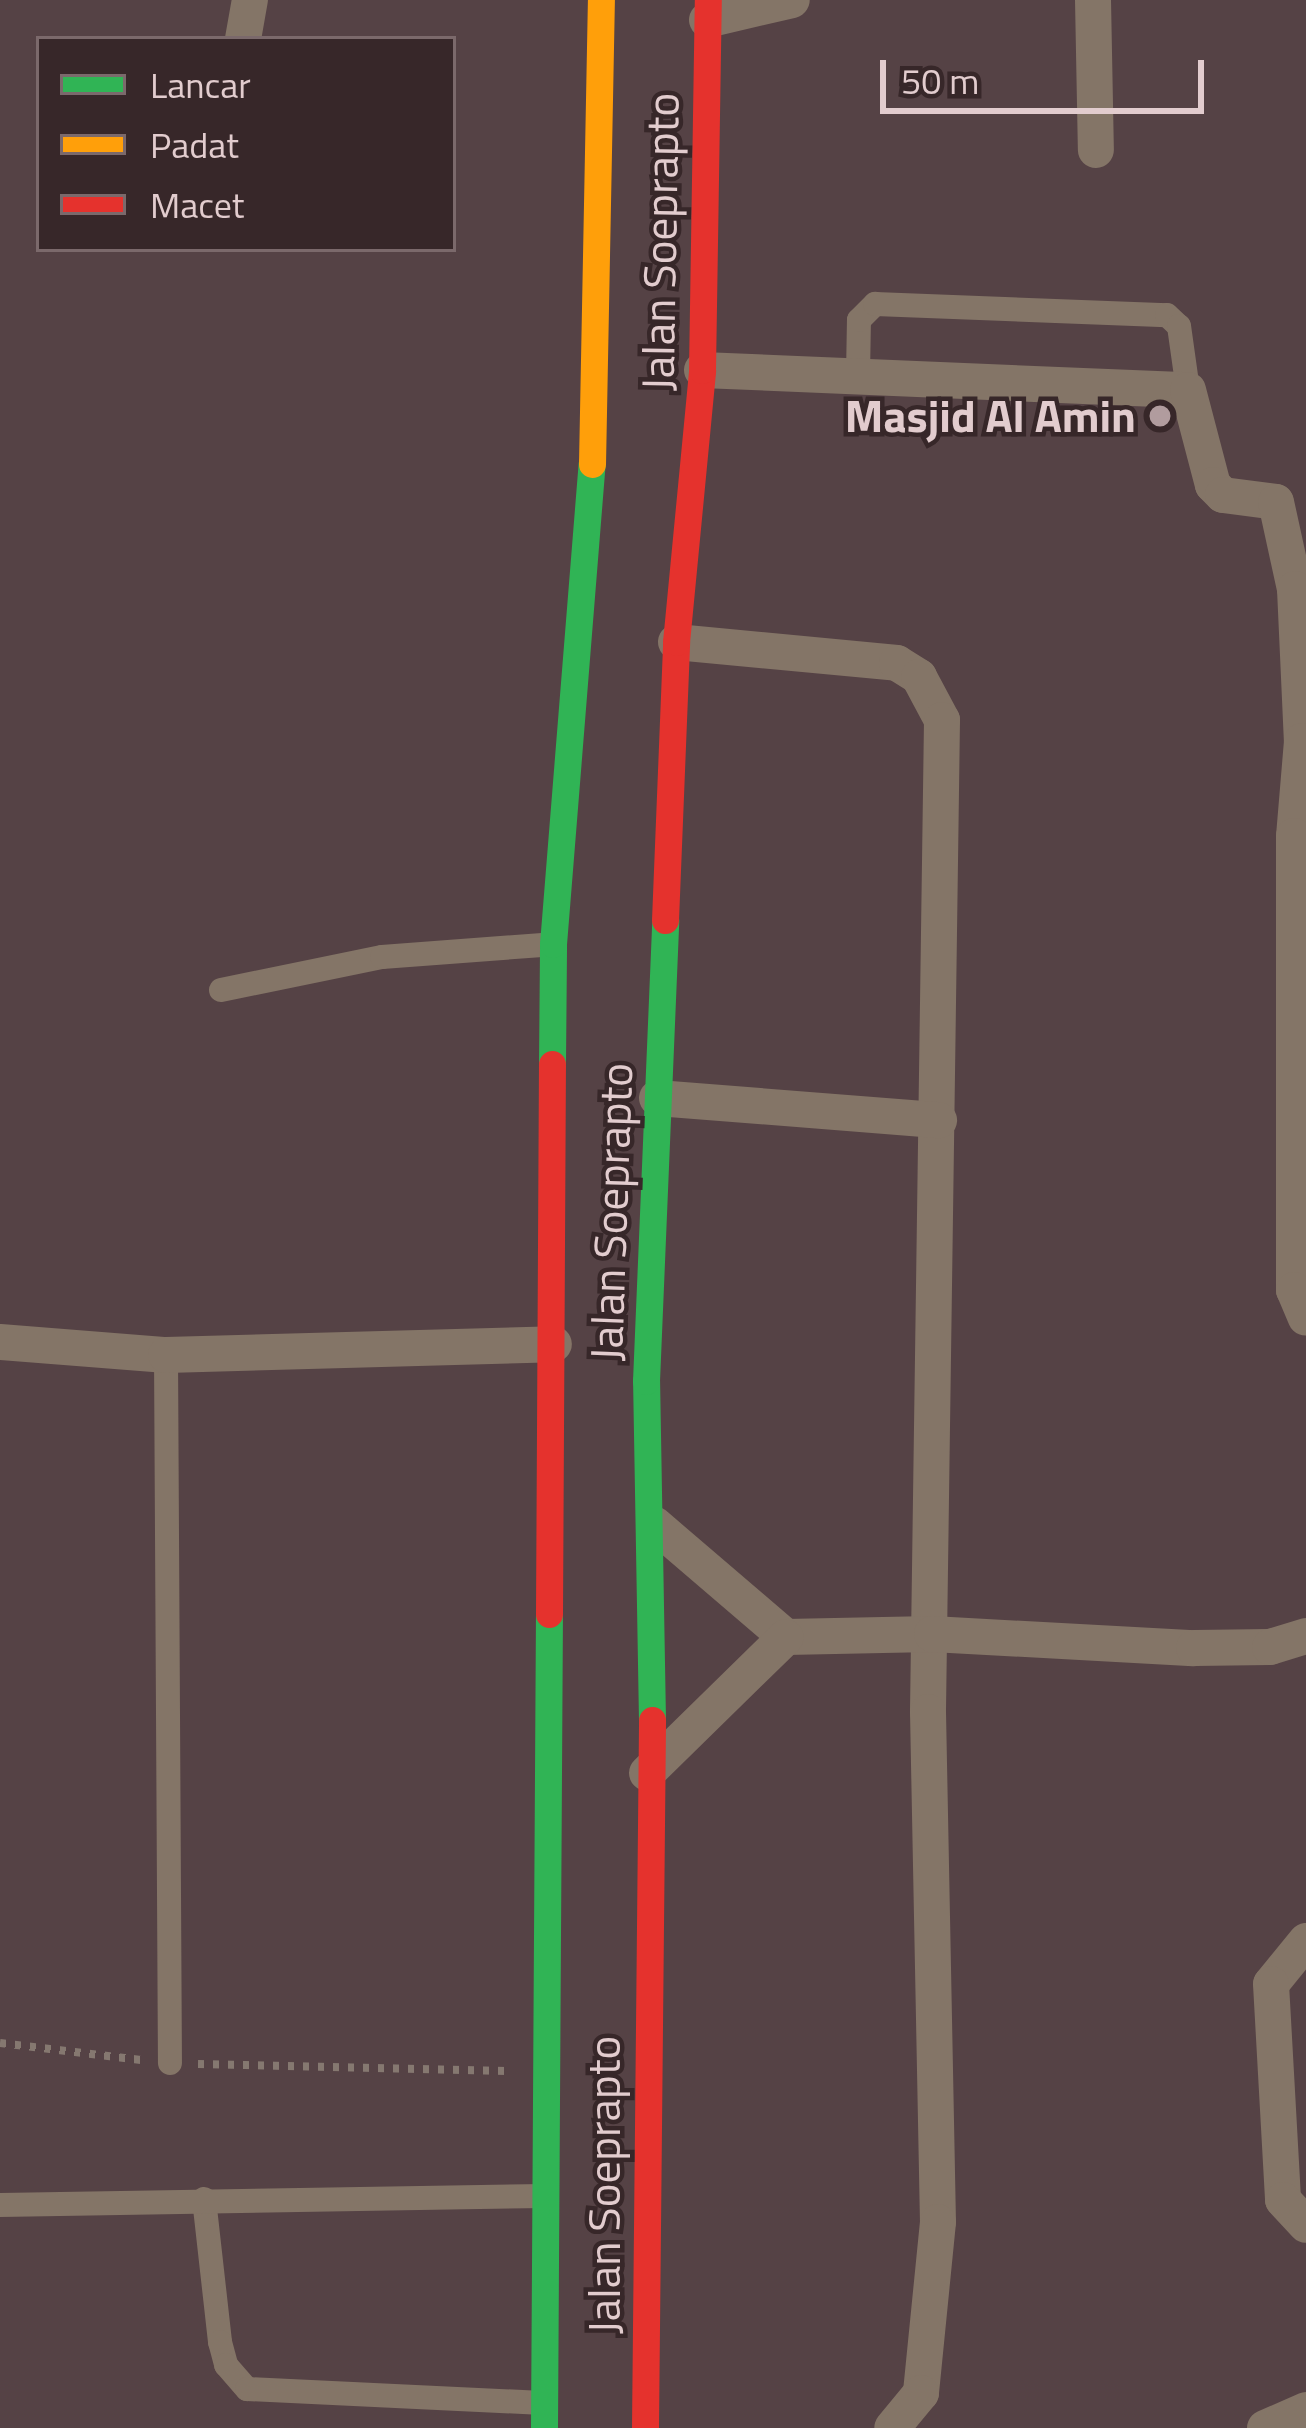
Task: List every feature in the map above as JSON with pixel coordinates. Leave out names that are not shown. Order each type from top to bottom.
[{"type":"highway","name":"Jalan Soeprapto","points":[[544,2415],[553,944],[596,428],[601,0]]},
{"type":"highway","name":"Jalan Soeprapto","points":[[645,2428],[646,1773],[654,1524],[646,1381],[676,642],[703,370],[707,10]]},
{"type":"street","points":[[244,36],[250,0]]},
{"type":"street","points":[[707,10],[792,0]]},
{"type":"street","points":[[1093,0],[1096,150]]},
{"type":"street","points":[[703,370],[1188,390],[1213,484],[1223,495],[1273,500],[1288,530],[1304,741],[1302,1085],[1294,1290],[1306,1318]]},
{"type":"street","points":[[676,642],[897,663],[936,703],[939,1120],[932,1634],[938,2222],[921,2393],[892,2428]]},
{"type":"street","points":[[657,1098],[939,1120]]},
{"type":"street","points":[[0,1342],[166,1355],[554,1343]]},
{"type":"street","points":[[654,1524],[787,1637],[932,1634],[1194,1648],[1270,1647],[1306,1636]]},
{"type":"street","points":[[646,1773],[787,1637]]},
{"type":"street","points":[[1306,1941],[1271,1984],[1283,2200],[1306,2224]]},
{"type":"street","points":[[1265,2428],[1306,2410]]},
{"type":"lane","points":[[858,375],[860,320],[874,304],[1167,315],[1179,326],[1188,390]]},
{"type":"lane","points":[[221,990],[382,957],[553,944]]},
{"type":"lane","points":[[166,1355],[170,2063]]},
{"type":"lane","points":[[0,2205],[545,2195]]},
{"type":"lane","points":[[204,2199],[220,2342],[226,2365],[247,2389],[544,2415]]},
{"type":"path","points":[[0,2043],[170,2063],[548,2072]]},
{"type":"traffic: fast","points":[[552,1064],[553,944],[592,464]]},
{"type":"traffic: fast","points":[[652,1720],[646,1381],[665,920]]},
{"type":"traffic: fast","points":[[544,2428],[549,1614]]},
{"type":"traffic: slow","points":[[592,464],[601,0]]},
{"type":"traffic: jam","points":[[665,920],[676,642],[702,370],[708,0]]},
{"type":"traffic: jam","points":[[549,1614],[552,1064]]},
{"type":"traffic: jam","points":[[645,2428],[652,1720]]},
{"type":"place","name":"Masjid Al Amin","points":[[1160,416]]}]
